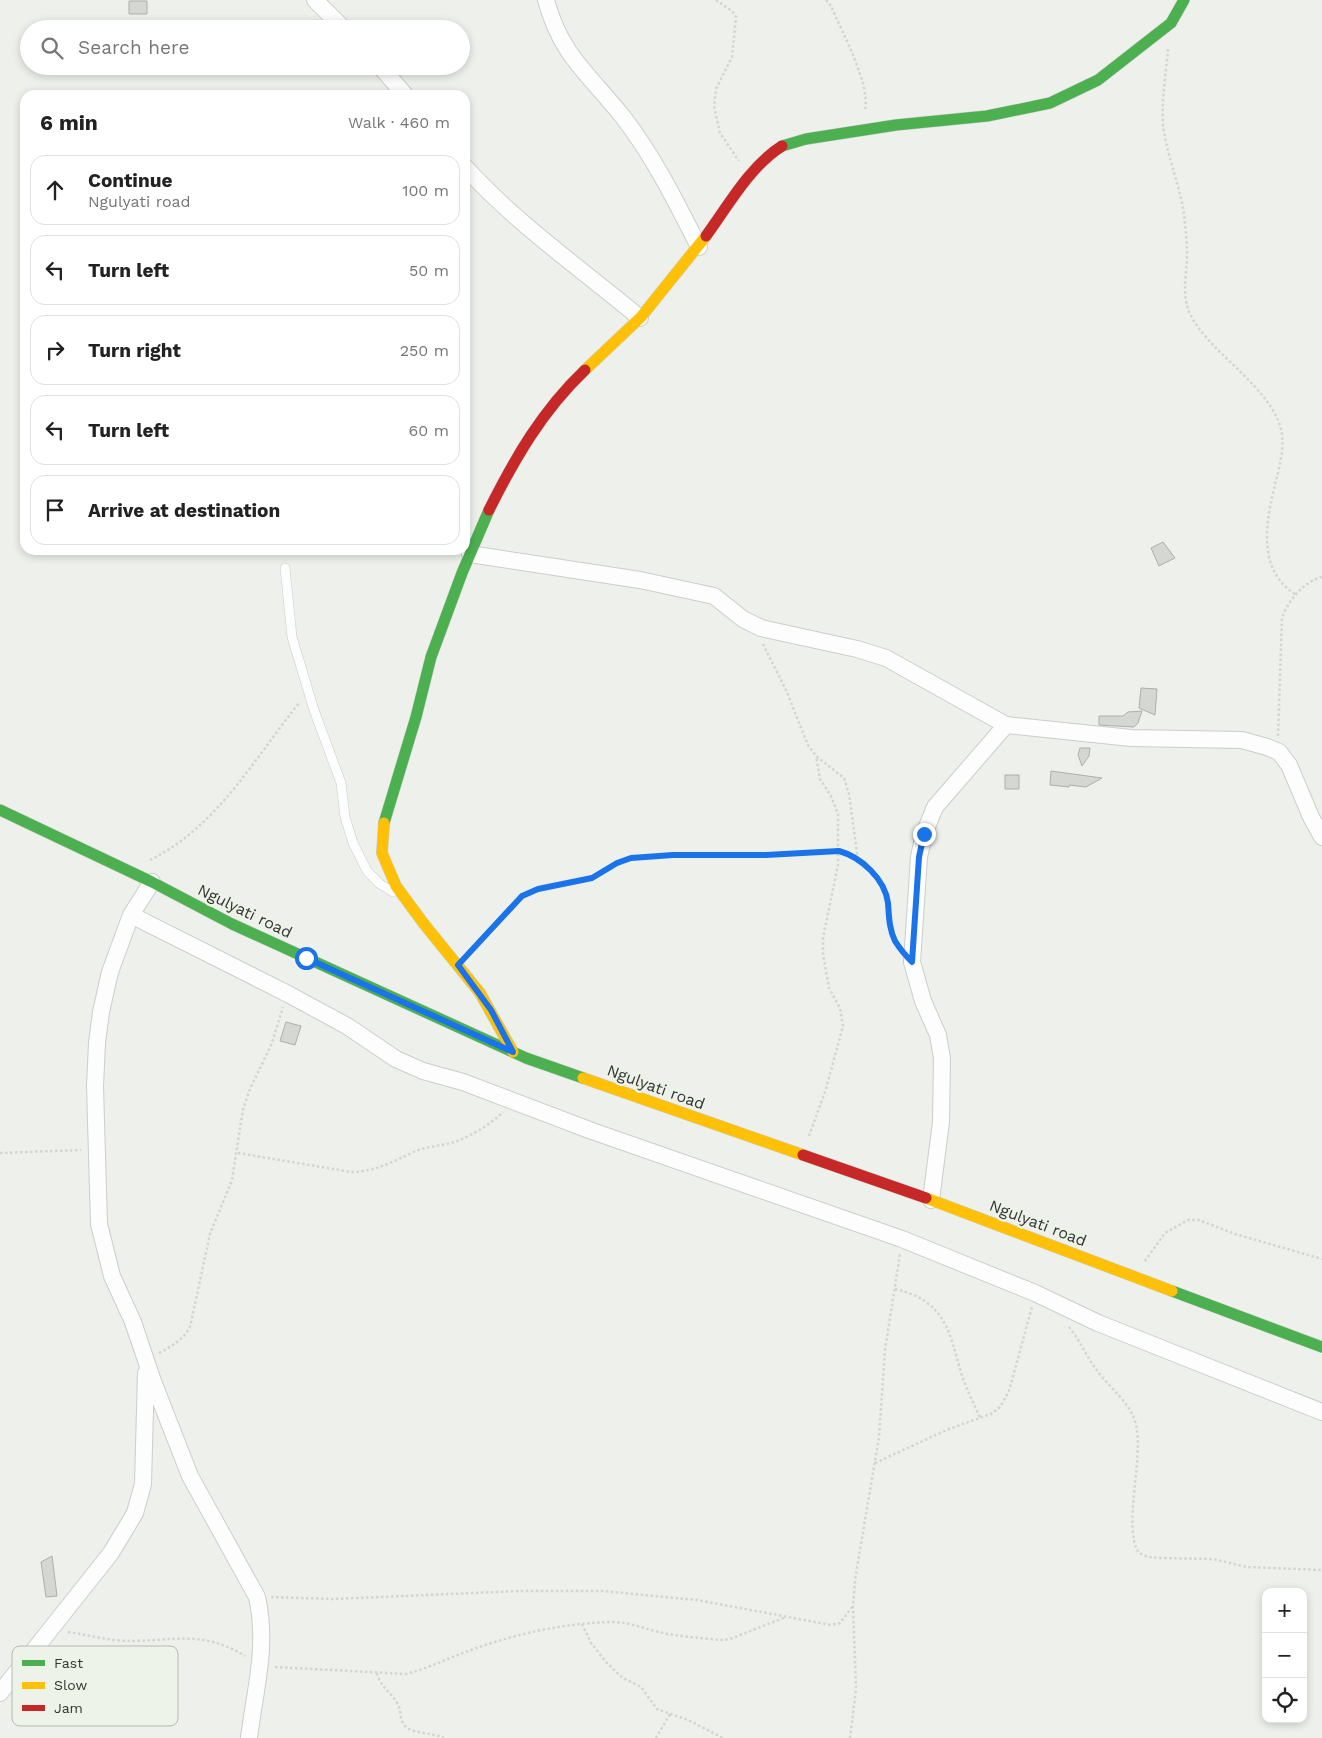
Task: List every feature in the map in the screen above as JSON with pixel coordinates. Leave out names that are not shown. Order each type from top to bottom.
[{"type":"street","points":[[315,0],[335,20]]},
{"type":"street","points":[[546,0],[552,22],[569,55],[628,125],[659,171],[699,247]]},
{"type":"street","points":[[1184,0],[1171,23],[1105,74],[1050,103],[987,116],[857,131],[786,144],[772,152],[699,247],[640,318],[574,379],[529,436],[495,499],[470,554],[695,590],[714,596],[743,619],[756,626],[858,649],[886,658],[1006,725],[1131,738],[1242,740],[1279,752],[1289,765],[1322,838]]},
{"type":"street","points":[[387,75],[400,90]]},
{"type":"street","points":[[470,173],[493,198],[539,239],[590,276],[640,318]]},
{"type":"street","points":[[470,555],[431,658],[417,715],[392,794],[382,852],[386,867],[404,898],[458,965],[491,1010],[513,1052]]},
{"type":"street","points":[[931,1200],[941,1122],[942,1058],[938,1034],[923,1001],[912,962],[919,857],[924,834],[935,807],[1006,725]]},
{"type":"street","name":"Ngulyati road","points":[[0,810],[152,882],[232,924],[513,1052],[800,1156],[931,1200],[1322,1347]]},
{"type":"street","points":[[152,882],[131,914],[110,972],[97,1043],[99,1224],[112,1276],[133,1322],[190,1476],[257,1597],[262,1619],[263,1640],[249,1738]]},
{"type":"street","points":[[131,914],[288,994],[347,1026],[396,1059],[423,1071],[516,1100],[592,1131],[902,1239],[1035,1293],[1098,1323],[1322,1412]]},
{"type":"street","points":[[38,1646],[111,1553],[135,1513],[143,1484],[146,1360]]},
{"type":"street","points":[[0,1693],[12,1678]]},
{"type":"lane","points":[[285,568],[292,637],[308,692],[341,784],[345,817],[353,843],[367,871],[380,884],[404,898]]},
{"type":"path","points":[[716,0],[732,10],[736,17],[732,57],[716,89],[714,106],[720,133],[733,153],[752,176]]},
{"type":"path","points":[[826,0],[831,6],[862,82],[866,105],[857,131]]},
{"type":"path","points":[[1168,48],[1164,130],[1185,222],[1187,254],[1185,295],[1190,314],[1217,350],[1248,379],[1274,413],[1281,428],[1282,455],[1267,527],[1266,553],[1284,587],[1295,594]]},
{"type":"path","points":[[1279,752],[1282,618],[1286,606],[1295,594],[1315,578],[1322,577]]},
{"type":"path","points":[[756,626],[786,690],[808,745],[816,756],[844,778],[849,794],[858,861]]},
{"type":"path","points":[[129,871],[166,851],[209,819],[308,692]]},
{"type":"path","points":[[800,1156],[816,1122],[843,1026],[840,1008],[829,988],[823,954],[823,938],[838,865],[838,814],[832,796],[820,778],[816,756]]},
{"type":"path","points":[[458,965],[522,896],[538,889],[592,878],[617,863],[631,858],[673,855],[757,855],[839,851],[871,870],[883,888],[894,940],[912,962]]},
{"type":"path","points":[[146,1360],[175,1344],[185,1336],[190,1327],[210,1234],[232,1180],[238,1153],[243,1109],[272,1043],[288,994]]},
{"type":"path","points":[[238,1153],[351,1172],[367,1172],[382,1168],[417,1151],[454,1142],[474,1133],[497,1119],[516,1100]]},
{"type":"path","points":[[0,1153],[98,1149]]},
{"type":"path","points":[[1135,1277],[1166,1233],[1188,1220],[1199,1220],[1235,1234],[1322,1259]]},
{"type":"path","points":[[850,1738],[856,1689],[853,1606],[855,1580],[879,1437],[885,1350],[902,1239]]},
{"type":"path","points":[[895,1289],[923,1298],[934,1306],[944,1319],[963,1377],[980,1418]]},
{"type":"path","points":[[875,1463],[949,1429],[980,1418],[1000,1407],[1009,1391],[1035,1293]]},
{"type":"path","points":[[1063,1322],[1078,1338],[1095,1368],[1134,1415],[1137,1427],[1138,1456],[1132,1534],[1139,1553],[1148,1557],[1213,1559],[1247,1567],[1322,1570]]},
{"type":"path","points":[[257,1597],[333,1599],[520,1591],[602,1591],[697,1600],[786,1618],[836,1625],[840,1623],[853,1606]]},
{"type":"path","points":[[52,1629],[114,1640],[207,1639],[224,1644],[259,1668],[278,1667],[377,1673],[415,1672],[464,1652],[527,1634],[582,1624],[614,1622],[637,1625],[666,1634],[721,1640],[735,1637],[786,1618]]},
{"type":"path","points":[[582,1624],[591,1643],[606,1662],[623,1678],[641,1687],[657,1709],[723,1738]]},
{"type":"path","points":[[377,1673],[382,1687],[399,1707],[403,1724],[409,1729],[444,1738]]},
{"type":"path","points":[[656,1738],[670,1714]]},
{"type":"building","points":[[129,1],[147,1],[147,14],[129,14]]},
{"type":"building","points":[[1163,542],[1175,558],[1159,566],[1151,548]]},
{"type":"building","points":[[1141,688],[1157,689],[1155,715],[1139,708]]},
{"type":"building","points":[[1142,711],[1138,723],[1134,727],[1099,725],[1099,716],[1123,716],[1128,712]]},
{"type":"building","points":[[1080,748],[1090,748],[1089,756],[1082,766],[1078,755]]},
{"type":"building","points":[[1051,771],[1102,778],[1086,787],[1050,785]]},
{"type":"building","points":[[1005,775],[1019,775],[1019,789],[1005,789]]},
{"type":"building","points":[[286,1022],[301,1026],[295,1045],[280,1041]]},
{"type":"building","points":[[52,1556],[57,1596],[46,1597],[41,1562]]},
{"type":"traffic: fast","points":[[782,146],[806,139],[896,125],[987,116],[1050,103],[1098,80],[1171,23],[1184,0]]},
{"type":"traffic: fast","points":[[470,554],[489,510]]},
{"type":"traffic: fast","points":[[384,823],[416,717],[431,657],[470,555]]},
{"type":"traffic: fast","points":[[0,810],[152,882],[232,924],[526,1058],[583,1078]]},
{"type":"traffic: fast","points":[[1172,1291],[1322,1347]]},
{"type":"traffic: slow","points":[[585,370],[641,317],[706,236]]},
{"type":"traffic: slow","points":[[384,823],[382,853],[396,886],[480,993],[513,1052]]},
{"type":"traffic: slow","points":[[583,1078],[803,1155]]},
{"type":"traffic: slow","points":[[926,1198],[1172,1291]]},
{"type":"traffic: jam","points":[[706,236],[750,175],[770,154],[782,146]]},
{"type":"traffic: jam","points":[[489,510],[519,454],[531,436],[556,402],[585,370]]},
{"type":"traffic: jam","points":[[803,1155],[926,1198]]},
{"type":"route","points":[[306,958],[513,1052],[491,1010],[458,965],[522,896],[538,889],[592,878],[617,863],[631,858],[673,855],[766,855],[839,851],[846,853],[871,870],[880,883],[886,893],[894,940],[912,962],[919,857],[924,834]]}]
